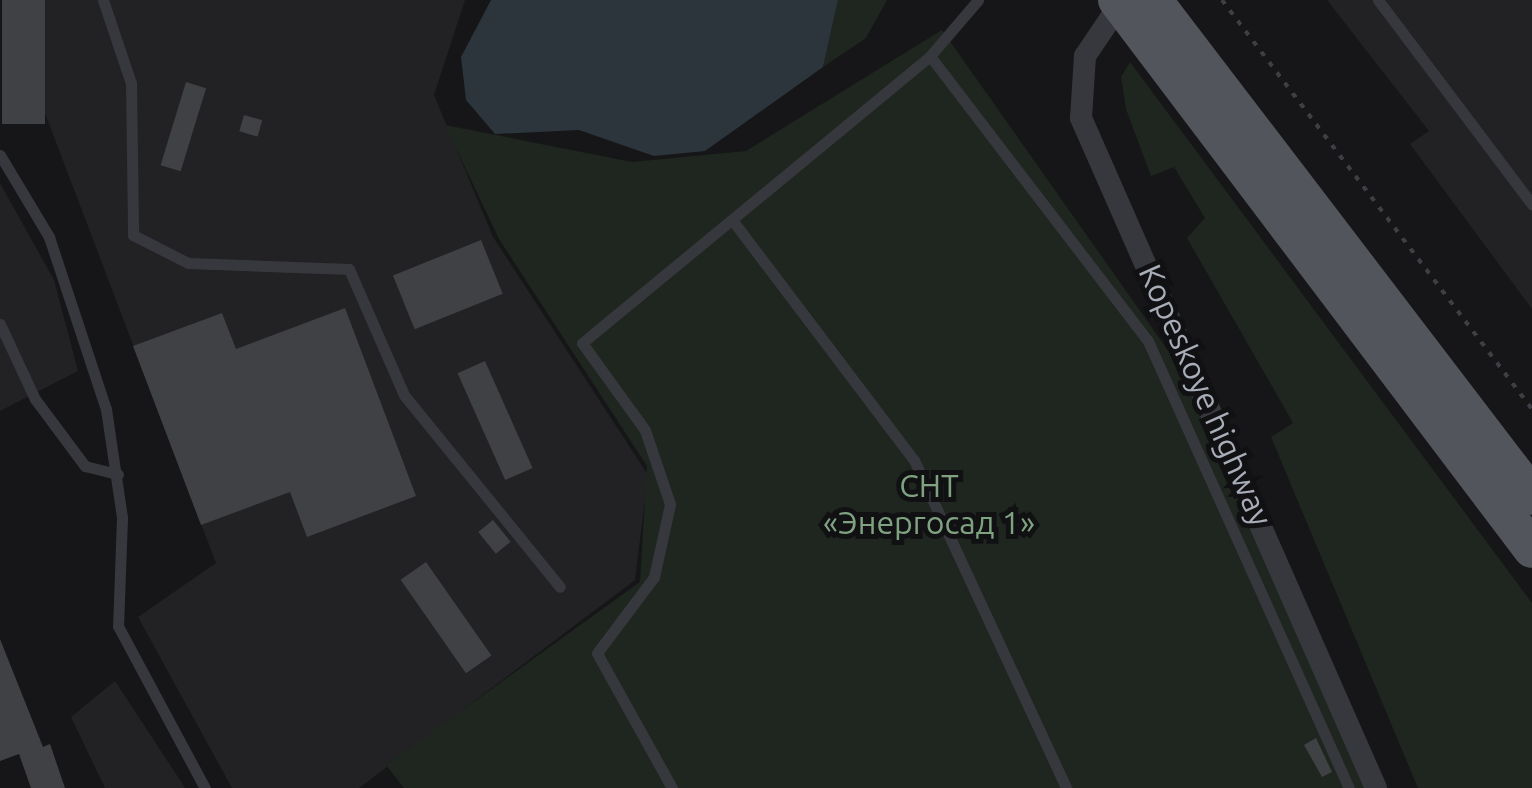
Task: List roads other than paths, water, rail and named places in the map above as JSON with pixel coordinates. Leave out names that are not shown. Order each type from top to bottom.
[{"type":"main road","points":[[1130,2],[1532,496]]},
{"type":"main road","points":[[1130,2],[1532,549]]},
{"type":"street","name":"Kopeskoye highway","points":[[1130,2],[1085,56],[1081,118],[1376,788]]},
{"type":"lane","points":[[103,0],[131,83],[133,235],[188,262],[349,269],[404,394],[560,588]]},
{"type":"lane","points":[[672,788],[596,654],[654,577],[670,504],[645,430],[582,343],[930,56],[978,0]]},
{"type":"lane","points":[[1378,0],[1532,204]]},
{"type":"lane","points":[[930,56],[1148,342],[1349,788]]},
{"type":"lane","points":[[0,155],[50,237],[74,295],[118,474],[118,626],[205,788]]},
{"type":"lane","points":[[732,221],[914,460],[1066,788]]},
{"type":"lane","points":[[0,324],[36,399],[85,466],[118,474]]},
{"type":"park label","name":"СНТ «Энергосад 1»","points":[[929,504]]}]
